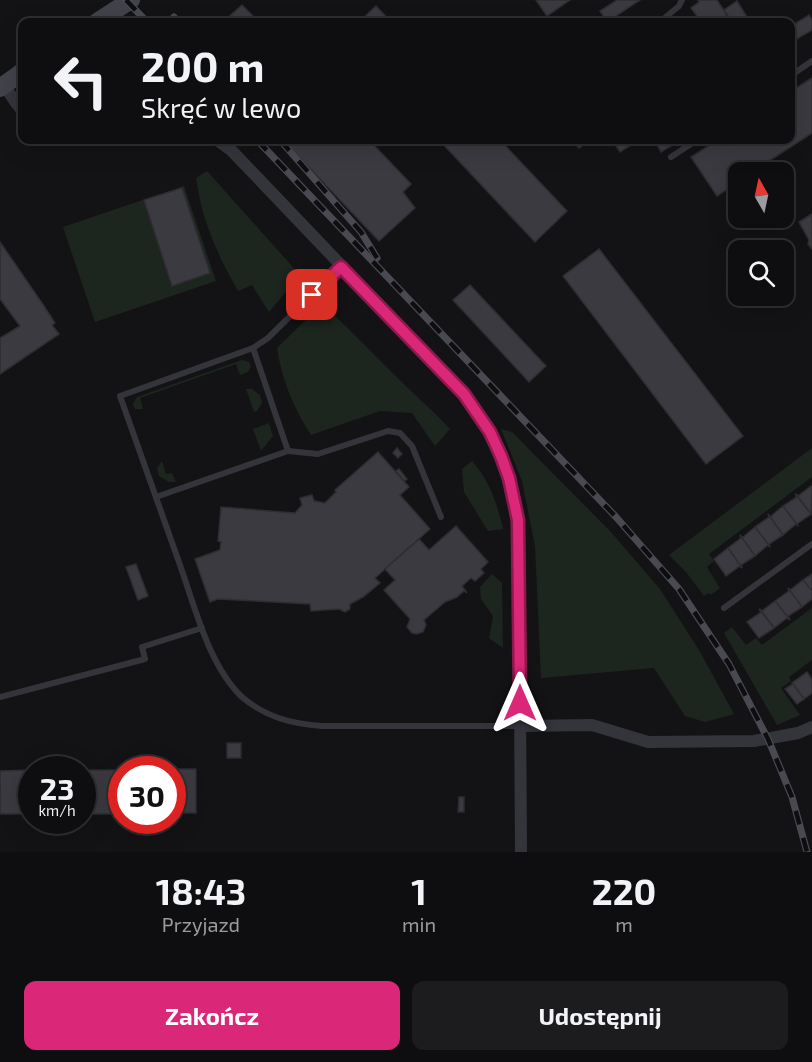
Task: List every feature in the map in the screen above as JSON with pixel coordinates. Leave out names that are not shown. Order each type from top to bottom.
[{"type":"street","points":[[103,18],[131,0]]},
{"type":"street","points":[[18,75],[2,86],[18,105]]},
{"type":"street","points":[[222,144],[232,151],[464,394],[490,432],[501,456],[514,499],[519,543],[520,852]]},
{"type":"street","points":[[520,726],[592,725],[648,742],[754,741],[782,737],[812,727]]},
{"type":"lane","points":[[665,18],[679,6],[682,0]]},
{"type":"lane","points":[[795,73],[812,61]]},
{"type":"lane","points":[[671,157],[691,144]]},
{"type":"lane","points":[[341,267],[268,338],[253,348],[120,396],[202,628],[230,684],[256,707],[286,721],[322,726],[520,726]]},
{"type":"lane","points":[[253,348],[288,451]]},
{"type":"lane","points":[[156,497],[288,451],[318,454],[382,431],[400,433],[412,446],[441,517]]},
{"type":"lane","points":[[723,608],[812,544]]},
{"type":"lane","points":[[0,696],[146,659],[142,647],[202,628]]},
{"type":"shaded area","points":[[207,171],[300,275],[269,312],[252,285],[238,291],[223,264],[206,223],[196,178]]},
{"type":"shaded area","points":[[184,186],[216,281],[95,322],[63,227]]},
{"type":"shaded area","points":[[322,304],[450,429],[435,446],[412,413],[380,411],[311,435],[289,393],[277,348]]},
{"type":"shaded area","points":[[242,360],[249,362],[251,366],[248,372],[240,375],[236,364],[140,398],[143,409],[135,409],[133,404],[137,397]]},
{"type":"shaded area","points":[[246,389],[252,389],[260,395],[262,403],[257,411],[254,412]]},
{"type":"shaded area","points":[[269,423],[273,436],[261,451],[253,429]]},
{"type":"shaded area","points":[[501,429],[512,432],[611,532],[660,589],[699,650],[734,714],[705,722],[685,716],[654,668],[541,678],[535,546],[522,481]]},
{"type":"shaded area","points":[[812,448],[812,477],[709,554],[714,561],[707,567],[720,588],[711,595],[709,593],[704,596],[686,572],[669,555]]},
{"type":"shaded area","points":[[162,461],[166,474],[172,473],[176,482],[169,482],[159,476],[157,468]]},
{"type":"shaded area","points":[[472,461],[492,493],[503,529],[488,531],[464,492],[462,469]]},
{"type":"shaded area","points":[[492,574],[502,583],[503,648],[489,638],[493,616],[481,599],[480,587]]},
{"type":"shaded area","points":[[812,608],[812,660],[789,677],[791,681],[781,688],[800,715],[777,725],[724,633],[732,627],[746,645],[756,638],[762,645]]},
{"type":"building","points":[[536,0],[570,0],[547,16]]},
{"type":"building","points":[[617,0],[640,0],[613,18],[604,18],[600,11]]},
{"type":"building","points":[[698,0],[717,0],[727,15],[722,18],[698,18],[691,8],[699,2]]},
{"type":"building","points":[[737,1],[748,18],[729,18],[724,10]]},
{"type":"building","points":[[242,5],[255,18],[227,18]]},
{"type":"building","points":[[376,6],[387,18],[363,18]]},
{"type":"building","points":[[809,15],[812,20],[812,30],[795,40],[795,24]]},
{"type":"building","points":[[812,78],[812,133],[767,162],[728,162],[728,189],[717,196],[691,157],[712,144],[795,144],[795,89]]},
{"type":"building","points":[[287,144],[373,144],[411,184],[403,192],[415,208],[379,241]]},
{"type":"building","points":[[443,144],[504,144],[567,211],[535,242]]},
{"type":"building","points":[[615,144],[633,144],[620,152]]},
{"type":"building","points":[[657,144],[674,144],[661,152]]},
{"type":"building","points":[[182,188],[210,273],[172,286],[144,200]]},
{"type":"building","points":[[812,214],[812,249],[799,222]]},
{"type":"building","points":[[0,242],[55,323],[52,325],[59,334],[0,374],[0,338],[20,326],[0,299]]},
{"type":"building","points":[[599,249],[743,436],[706,464],[563,276]]},
{"type":"building","points":[[470,285],[546,366],[529,382],[453,300]]},
{"type":"building","points":[[397,448],[402,454],[398,458],[393,453]]},
{"type":"building","points":[[378,452],[409,487],[400,495],[430,529],[375,578],[380,583],[350,604],[350,609],[345,612],[339,609],[311,611],[310,604],[218,599],[210,602],[195,559],[220,550],[221,542],[218,541],[221,507],[295,513],[302,505],[300,498],[312,495],[314,501],[325,503],[336,492],[335,490]]},
{"type":"building","points":[[399,469],[407,479],[404,481],[396,471]]},
{"type":"building","points":[[811,486],[811,514],[796,494],[798,496]]},
{"type":"building","points":[[795,494],[811,514],[797,524],[798,526],[783,506],[797,497]]},
{"type":"building","points":[[783,506],[798,526],[796,524],[783,535],[770,517]]},
{"type":"building","points":[[768,514],[783,535],[769,544],[770,547],[755,527],[769,517]]},
{"type":"building","points":[[456,526],[488,562],[481,569],[484,573],[475,581],[471,578],[462,586],[467,593],[464,591],[445,602],[424,620],[426,625],[423,632],[412,633],[407,627],[410,619],[384,590],[395,580],[385,569],[419,539],[429,550]]},
{"type":"building","points":[[755,527],[770,547],[768,545],[755,556],[742,538]]},
{"type":"building","points":[[740,535],[755,556],[741,565],[742,568],[728,548],[741,538]]},
{"type":"building","points":[[728,548],[742,568],[740,566],[726,576],[714,559]]},
{"type":"building","points":[[136,564],[148,596],[138,600],[126,567]]},
{"type":"building","points":[[812,574],[812,591],[803,580]]},
{"type":"building","points":[[803,580],[812,591],[812,599],[802,607],[788,588],[790,590]]},
{"type":"building","points":[[788,588],[802,607],[788,616],[790,620],[775,601],[789,591]]},
{"type":"building","points":[[775,601],[790,620],[787,618],[774,628],[760,609],[762,611]]},
{"type":"building","points":[[759,609],[774,628],[759,638],[747,622],[761,612]]},
{"type":"building","points":[[807,672],[812,679],[812,693],[804,699],[792,683]]},
{"type":"building","points":[[793,684],[804,699],[797,704],[785,689]]},
{"type":"building","points":[[227,743],[241,743],[241,758],[227,758]]},
{"type":"building","points":[[186,769],[196,769],[196,813],[186,813]]},
{"type":"building","points":[[18,770],[18,814],[0,814],[0,771]]},
{"type":"building","points":[[96,770],[108,770],[108,814],[96,814]]},
{"type":"building","points":[[459,797],[464,797],[464,812],[458,812]]},
{"type":"railway","points":[[126,0],[143,18]]},
{"type":"railway","points":[[261,144],[616,517],[679,589],[729,664],[768,739],[792,797],[807,852]]},
{"type":"railway","points":[[284,144],[361,232],[377,258]]},
{"type":"route","points":[[312,295],[341,267],[448,376],[478,412],[490,432],[509,478],[518,520],[520,703]]}]
